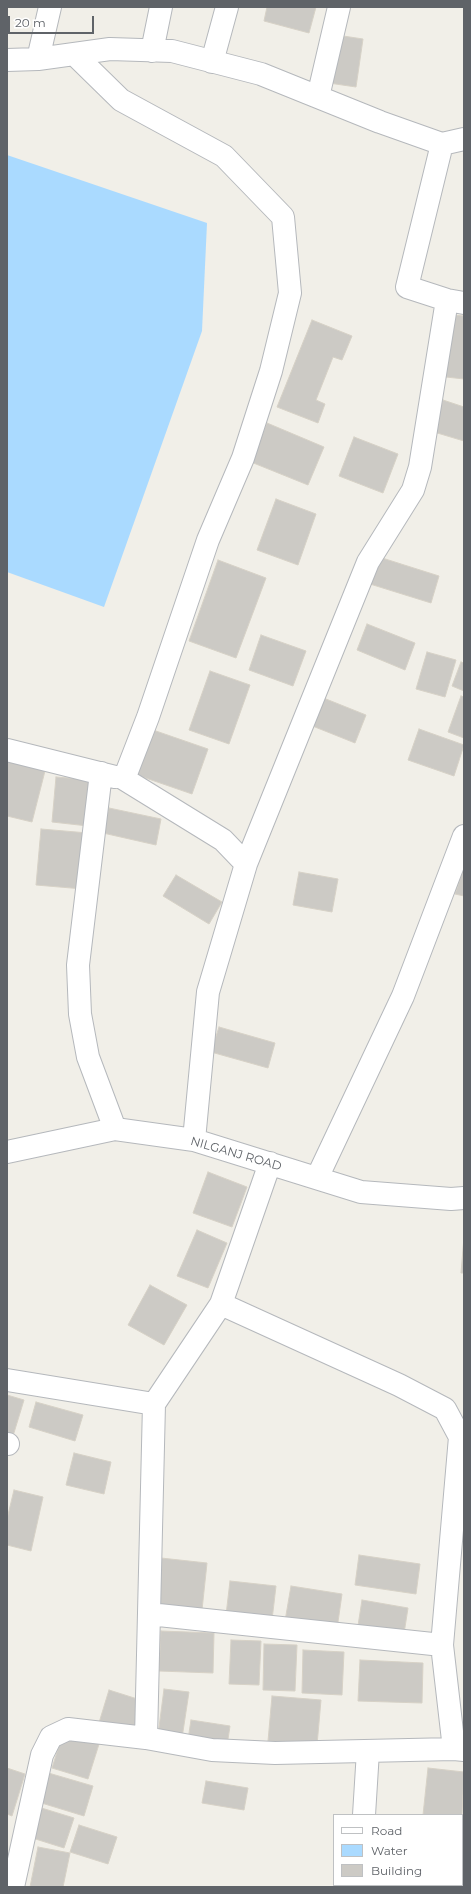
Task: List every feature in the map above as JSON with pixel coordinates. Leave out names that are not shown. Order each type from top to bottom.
[{"type":"street","points":[[38,59],[50,7]]},
{"type":"street","points":[[152,50],[161,7]]},
{"type":"street","points":[[212,62],[227,7]]},
{"type":"street","points":[[318,97],[339,7]]},
{"type":"street","points":[[7,60],[38,59],[110,49],[172,52],[261,74],[442,144],[464,139]]},
{"type":"street","points":[[74,54],[121,100],[224,156],[283,217],[290,293],[271,371],[243,458],[208,540],[148,716],[124,779]]},
{"type":"street","points":[[194,1140],[208,992],[246,864],[368,562],[413,490],[420,467],[456,301],[407,287],[442,144]]},
{"type":"street","points":[[7,750],[124,779],[223,840],[246,864]]},
{"type":"street","points":[[102,773],[78,965],[80,1014],[88,1057],[115,1130]]},
{"type":"street","points":[[317,1178],[403,996],[464,836]]},
{"type":"street","name":"NILGANJ ROAD","points":[[7,1152],[115,1130],[194,1140],[361,1192],[451,1199],[464,1198]]},
{"type":"street","points":[[146,1738],[154,1404],[221,1304],[270,1163]]},
{"type":"street","points":[[12,1887],[42,1755],[51,1737],[68,1729],[146,1738],[212,1750],[275,1752],[459,1750],[442,1645],[462,1437],[445,1409],[392,1382],[221,1304]]},
{"type":"street","points":[[7,1380],[154,1404]]},
{"type":"street","points":[[149,1614],[442,1645]]},
{"type":"street","points":[[364,1814],[368,1751]]},
{"type":"water","points":[[7,155],[207,223],[202,331],[104,607],[7,572]]},
{"type":"building","points":[[267,7],[316,7],[309,33],[264,21]]},
{"type":"building","points":[[330,34],[363,39],[356,87],[322,82]]},
{"type":"building","points":[[454,315],[464,316],[464,379],[446,377]]},
{"type":"building","points":[[312,320],[352,336],[342,360],[333,357],[316,400],[325,404],[318,423],[277,407]]},
{"type":"building","points":[[443,400],[464,407],[464,441],[434,432]]},
{"type":"building","points":[[267,423],[324,447],[308,485],[251,462]]},
{"type":"building","points":[[354,437],[398,454],[383,493],[339,476]]},
{"type":"building","points":[[276,499],[316,514],[298,565],[257,550]]},
{"type":"building","points":[[379,557],[439,576],[431,603],[370,584]]},
{"type":"building","points":[[218,560],[266,578],[236,658],[189,641]]},
{"type":"building","points":[[367,624],[415,643],[405,670],[357,650]]},
{"type":"building","points":[[261,635],[306,651],[293,686],[249,670]]},
{"type":"building","points":[[427,652],[456,660],[445,697],[416,689]]},
{"type":"building","points":[[461,662],[464,663],[464,691],[452,686]]},
{"type":"building","points":[[210,671],[250,685],[229,744],[189,730]]},
{"type":"building","points":[[461,696],[464,697],[464,738],[448,732]]},
{"type":"building","points":[[321,697],[366,715],[355,743],[310,725]]},
{"type":"building","points":[[419,729],[464,745],[454,776],[408,760]]},
{"type":"building","points":[[153,730],[208,749],[192,794],[137,775]]},
{"type":"building","points":[[7,757],[46,767],[32,822],[7,816]]},
{"type":"building","points":[[56,777],[92,780],[88,826],[52,822]]},
{"type":"building","points":[[109,808],[161,819],[156,845],[103,833]]},
{"type":"building","points":[[41,829],[88,833],[83,889],[36,885]]},
{"type":"building","points":[[464,867],[464,896],[455,894]]},
{"type":"building","points":[[299,872],[338,879],[332,912],[293,905]]},
{"type":"building","points":[[176,875],[222,902],[209,924],[163,896]]},
{"type":"building","points":[[219,1027],[275,1043],[268,1068],[211,1052]]},
{"type":"building","points":[[208,1172],[247,1187],[232,1227],[193,1213]]},
{"type":"building","points":[[197,1230],[227,1243],[208,1288],[177,1276]]},
{"type":"building","points":[[464,1237],[464,1273],[461,1273]]},
{"type":"building","points":[[150,1285],[187,1305],[164,1345],[128,1325]]},
{"type":"building","points":[[7,1395],[24,1400],[13,1436],[7,1434]]},
{"type":"building","points":[[36,1402],[83,1415],[75,1441],[29,1427]]},
{"type":"building","points":[[74,1453],[111,1462],[104,1494],[66,1485]]},
{"type":"building","points":[[14,1490],[43,1497],[31,1551],[7,1545],[7,1519]]},
{"type":"building","points":[[359,1555],[420,1564],[416,1594],[355,1585]]},
{"type":"building","points":[[161,1558],[207,1563],[202,1610],[156,1605]]},
{"type":"building","points":[[230,1581],[276,1586],[272,1620],[226,1615]]},
{"type":"building","points":[[291,1586],[342,1594],[337,1629],[285,1621]]},
{"type":"building","points":[[362,1600],[408,1608],[403,1640],[357,1632]]},
{"type":"building","points":[[161,1631],[214,1633],[213,1673],[159,1671]]},
{"type":"building","points":[[231,1640],[261,1641],[259,1685],[229,1684]]},
{"type":"building","points":[[264,1644],[297,1645],[295,1691],[263,1690]]},
{"type":"building","points":[[303,1650],[344,1652],[342,1695],[302,1693]]},
{"type":"building","points":[[360,1660],[423,1663],[422,1703],[358,1701]]},
{"type":"building","points":[[164,1689],[189,1692],[182,1738],[158,1735]]},
{"type":"building","points":[[109,1690],[147,1702],[136,1738],[98,1726]]},
{"type":"building","points":[[272,1696],[321,1700],[317,1745],[268,1741]]},
{"type":"building","points":[[191,1720],[230,1726],[226,1752],[187,1746]]},
{"type":"building","points":[[64,1730],[100,1741],[88,1779],[52,1768]]},
{"type":"building","points":[[7,1768],[25,1774],[12,1816],[7,1814]]},
{"type":"building","points":[[428,1768],[464,1772],[462,1814],[423,1814]]},
{"type":"building","points":[[45,1772],[93,1786],[84,1816],[35,1801]]},
{"type":"building","points":[[206,1781],[248,1788],[244,1810],[202,1803]]},
{"type":"building","points":[[35,1806],[74,1818],[64,1848],[26,1836]]},
{"type":"building","points":[[79,1825],[117,1837],[108,1864],[70,1852]]},
{"type":"building","points":[[38,1847],[70,1853],[63,1887],[30,1887]]}]
